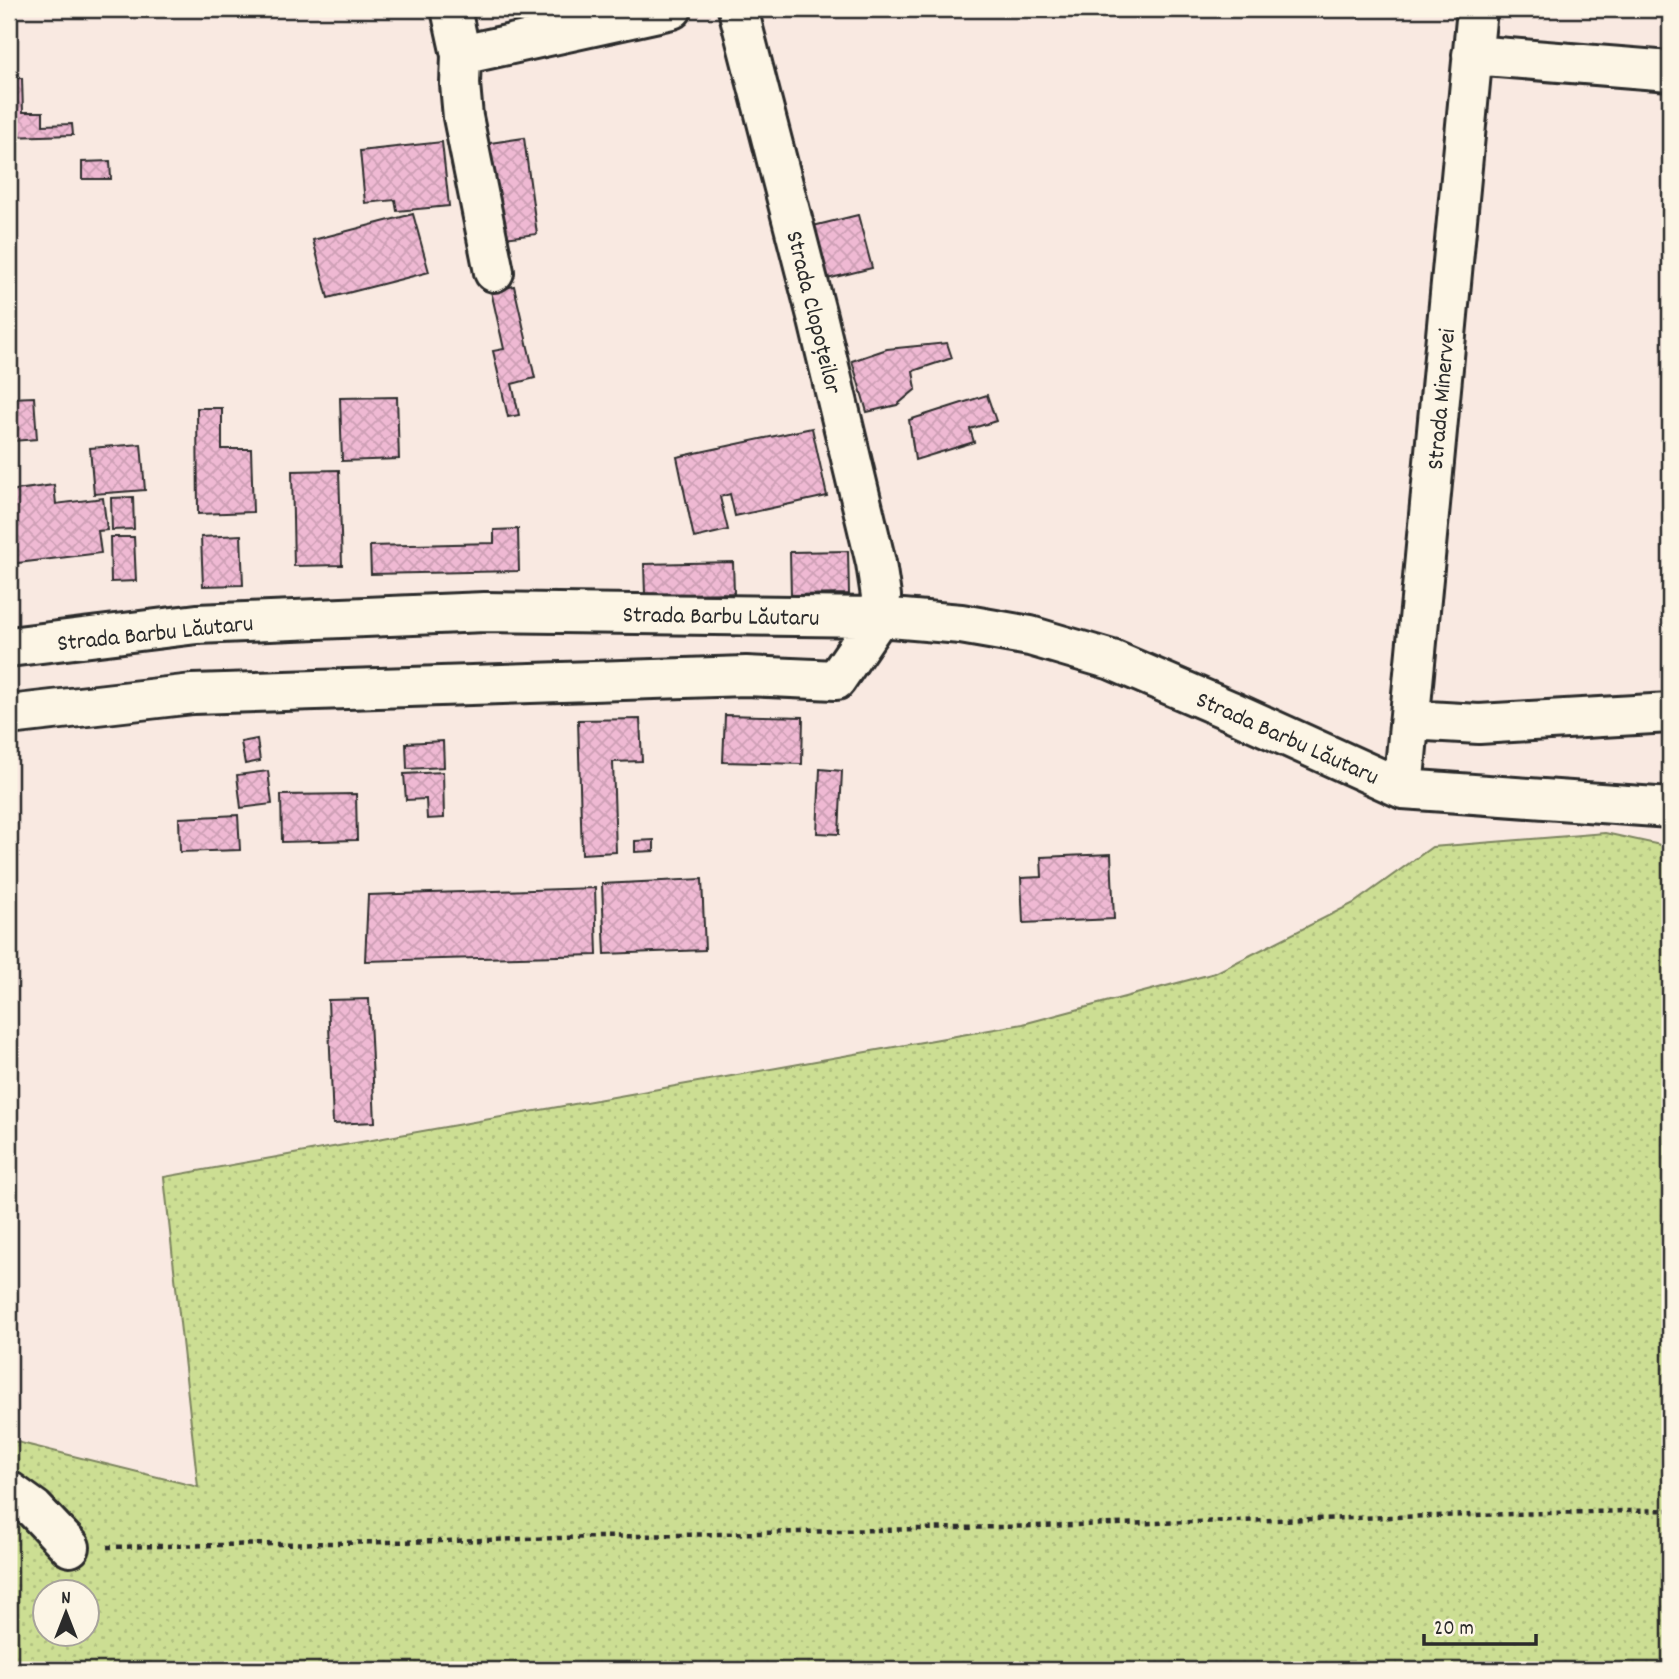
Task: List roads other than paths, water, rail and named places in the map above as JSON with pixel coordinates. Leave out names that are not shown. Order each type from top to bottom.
[{"type":"street","points":[[451,9],[461,55],[463,117],[494,272]]},
{"type":"street","points":[[461,55],[673,9]]},
{"type":"street","name":"Strada Clopoțeilor","points":[[737,9],[818,320],[876,563],[881,596],[879,617]]},
{"type":"street","name":"Strada Minervei","points":[[1403,789],[1477,9]]},
{"type":"street","points":[[1472,55],[1670,71]]},
{"type":"street","name":"Strada Barbu Lăutaru","points":[[9,647],[197,624],[485,612],[879,617],[961,624],[1030,636],[1112,660],[1231,710],[1403,789]]},
{"type":"street","points":[[9,715],[193,694],[746,677],[836,680],[879,617]]},
{"type":"street","points":[[1410,720],[1479,724],[1670,713]]},
{"type":"street","points":[[1403,789],[1670,808]]},
{"type":"street","points":[[9,1491],[34,1509],[70,1547]]}]
